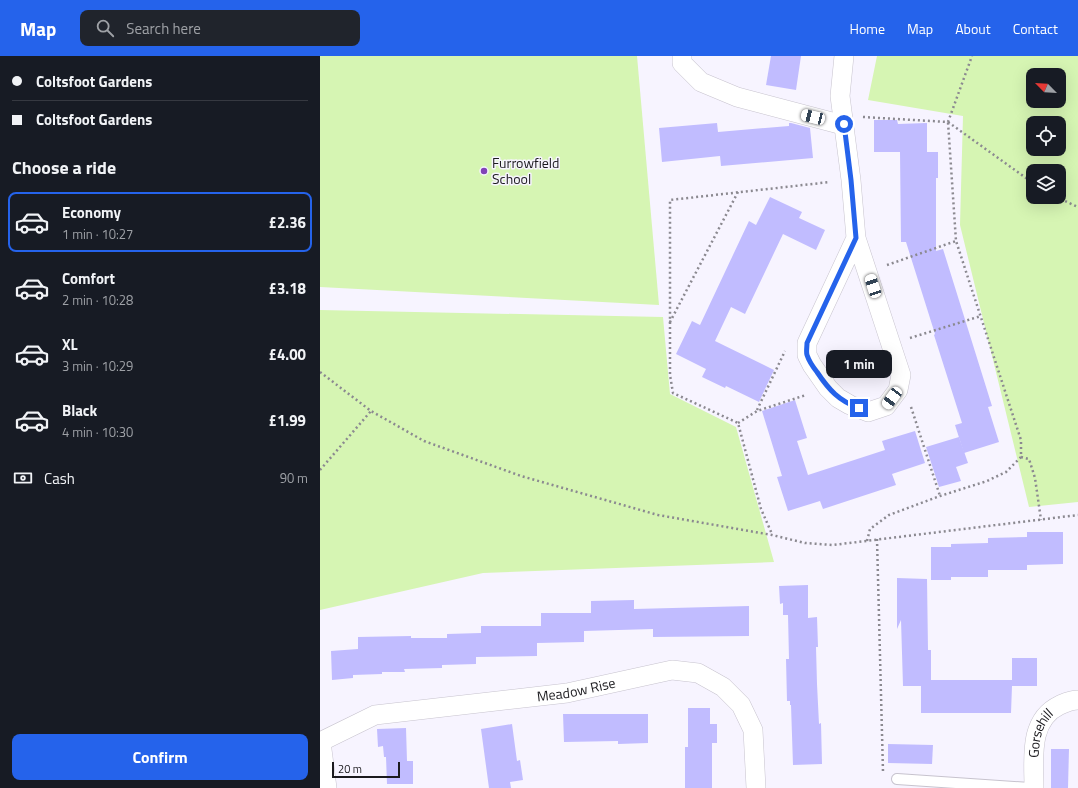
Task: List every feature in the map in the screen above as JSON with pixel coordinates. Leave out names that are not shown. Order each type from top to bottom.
[{"type":"street","points":[[682,56],[682,63],[701,82],[737,97],[843,120]]},
{"type":"street","points":[[844,56],[840,96],[851,180],[856,238],[891,343],[900,375],[898,390],[886,406],[868,412],[850,405],[838,398],[828,388],[807,355],[807,343],[856,238]]},
{"type":"street","name":"Meadow Rise","points":[[320,742],[375,715],[567,693],[672,670],[698,673],[723,687],[741,704],[753,730],[756,788]]},
{"type":"street","name":"Gorsehill","points":[[1034,788],[1034,739],[1039,726],[1046,715],[1056,707],[1072,700],[1078,700]]},
{"type":"street","points":[[320,742],[328,788]]},
{"type":"lane","points":[[897,780],[1030,788]]},
{"type":"path","points":[[867,541],[870,529],[889,515],[940,496],[987,481],[1006,472],[1021,456],[1021,440],[956,241],[948,122],[972,56]]},
{"type":"path","points":[[843,120],[948,122],[1026,178]]},
{"type":"path","points":[[738,423],[673,393],[670,375],[670,200],[851,180]]},
{"type":"path","points":[[670,322],[738,192]]},
{"type":"path","points":[[1066,202],[1078,207]]},
{"type":"path","points":[[868,272],[956,241]]},
{"type":"path","points":[[891,343],[981,316]]},
{"type":"path","points":[[757,411],[790,342],[807,343]]},
{"type":"path","points":[[320,372],[370,411],[424,441],[521,476],[658,515],[772,535],[805,543],[833,545],[1078,515]]},
{"type":"path","points":[[738,423],[757,411],[828,388]]},
{"type":"path","points":[[898,390],[909,403],[940,496]]},
{"type":"path","points":[[320,470],[370,411]]},
{"type":"path","points":[[738,423],[761,509],[772,535]]},
{"type":"path","points":[[1021,456],[1029,459],[1035,478],[1041,520]]},
{"type":"path","points":[[877,539],[883,772]]},
{"type":"green space","name":"Furrowfield School","points":[[320,56],[637,56],[659,305],[320,287]]},
{"type":"green space","points":[[877,56],[1078,56],[1078,502],[1029,507],[960,225],[963,116],[868,100]]},
{"type":"green space","points":[[320,310],[663,317],[670,394],[736,427],[774,562],[483,573],[320,610]]},
{"type":"building","points":[[771,56],[801,56],[796,90],[766,85]]},
{"type":"building","points":[[874,120],[897,120],[898,124],[927,123],[927,152],[938,152],[938,178],[936,178],[936,251],[943,249],[992,406],[988,407],[999,442],[964,453],[955,425],[962,423],[906,242],[901,242],[900,152],[874,152]]},
{"type":"building","points":[[717,123],[718,132],[789,126],[789,123],[810,128],[813,158],[721,166],[720,156],[662,162],[659,128]]},
{"type":"building","points":[[770,197],[802,212],[799,218],[825,230],[816,250],[783,234],[745,314],[731,307],[715,341],[774,370],[759,402],[726,386],[725,388],[702,377],[706,369],[676,354],[692,321],[700,325],[749,221],[756,225]]},
{"type":"building","points":[[795,400],[807,438],[797,441],[808,475],[885,450],[882,441],[915,431],[925,463],[892,474],[896,485],[823,509],[820,501],[788,511],[777,477],[782,476],[762,411]]},
{"type":"building","points":[[959,437],[968,463],[956,467],[961,481],[939,487],[926,447]]},
{"type":"building","points":[[1027,532],[1063,532],[1063,564],[1027,565],[1027,570],[988,570],[988,577],[951,577],[951,580],[931,580],[931,547],[951,547],[951,544],[988,543],[988,538],[1027,537]]},
{"type":"building","points":[[897,578],[927,579],[928,650],[931,650],[931,680],[1012,680],[1012,658],[1037,658],[1037,686],[1012,686],[1011,713],[921,713],[921,686],[903,686],[901,620],[897,629]]},
{"type":"building","points":[[808,585],[808,618],[817,617],[817,684],[819,724],[821,723],[822,764],[793,765],[791,705],[790,701],[787,701],[786,659],[789,659],[788,615],[783,615],[783,603],[780,604],[779,586]]},
{"type":"building","points":[[634,600],[634,609],[749,606],[749,636],[653,637],[653,629],[584,631],[584,642],[537,643],[537,656],[476,657],[476,664],[442,665],[442,668],[404,669],[405,672],[382,672],[382,674],[353,675],[353,678],[332,680],[331,651],[358,649],[358,637],[411,636],[411,638],[447,638],[447,634],[481,633],[481,626],[541,626],[541,613],[591,613],[591,601]]},
{"type":"building","points":[[688,708],[710,708],[710,724],[717,724],[717,743],[712,743],[712,788],[685,788],[685,747],[688,747]]},
{"type":"building","points":[[563,714],[648,714],[648,743],[618,744],[618,741],[564,742]]},
{"type":"building","points":[[512,724],[517,761],[520,760],[523,780],[510,782],[511,788],[489,788],[481,729]]},
{"type":"building","points":[[406,728],[407,761],[413,761],[413,784],[387,784],[386,757],[384,757],[383,746],[378,747],[377,729]]},
{"type":"building","points":[[888,744],[933,745],[932,764],[888,763]]},
{"type":"building","points":[[1051,749],[1069,749],[1068,788],[1051,788]]},
{"type":"place","name":"Furrowfield School","points":[[484,171]]},
{"type":"route","points":[[844,124],[856,238],[807,343],[807,355],[828,388],[838,398],[859,408]]}]
